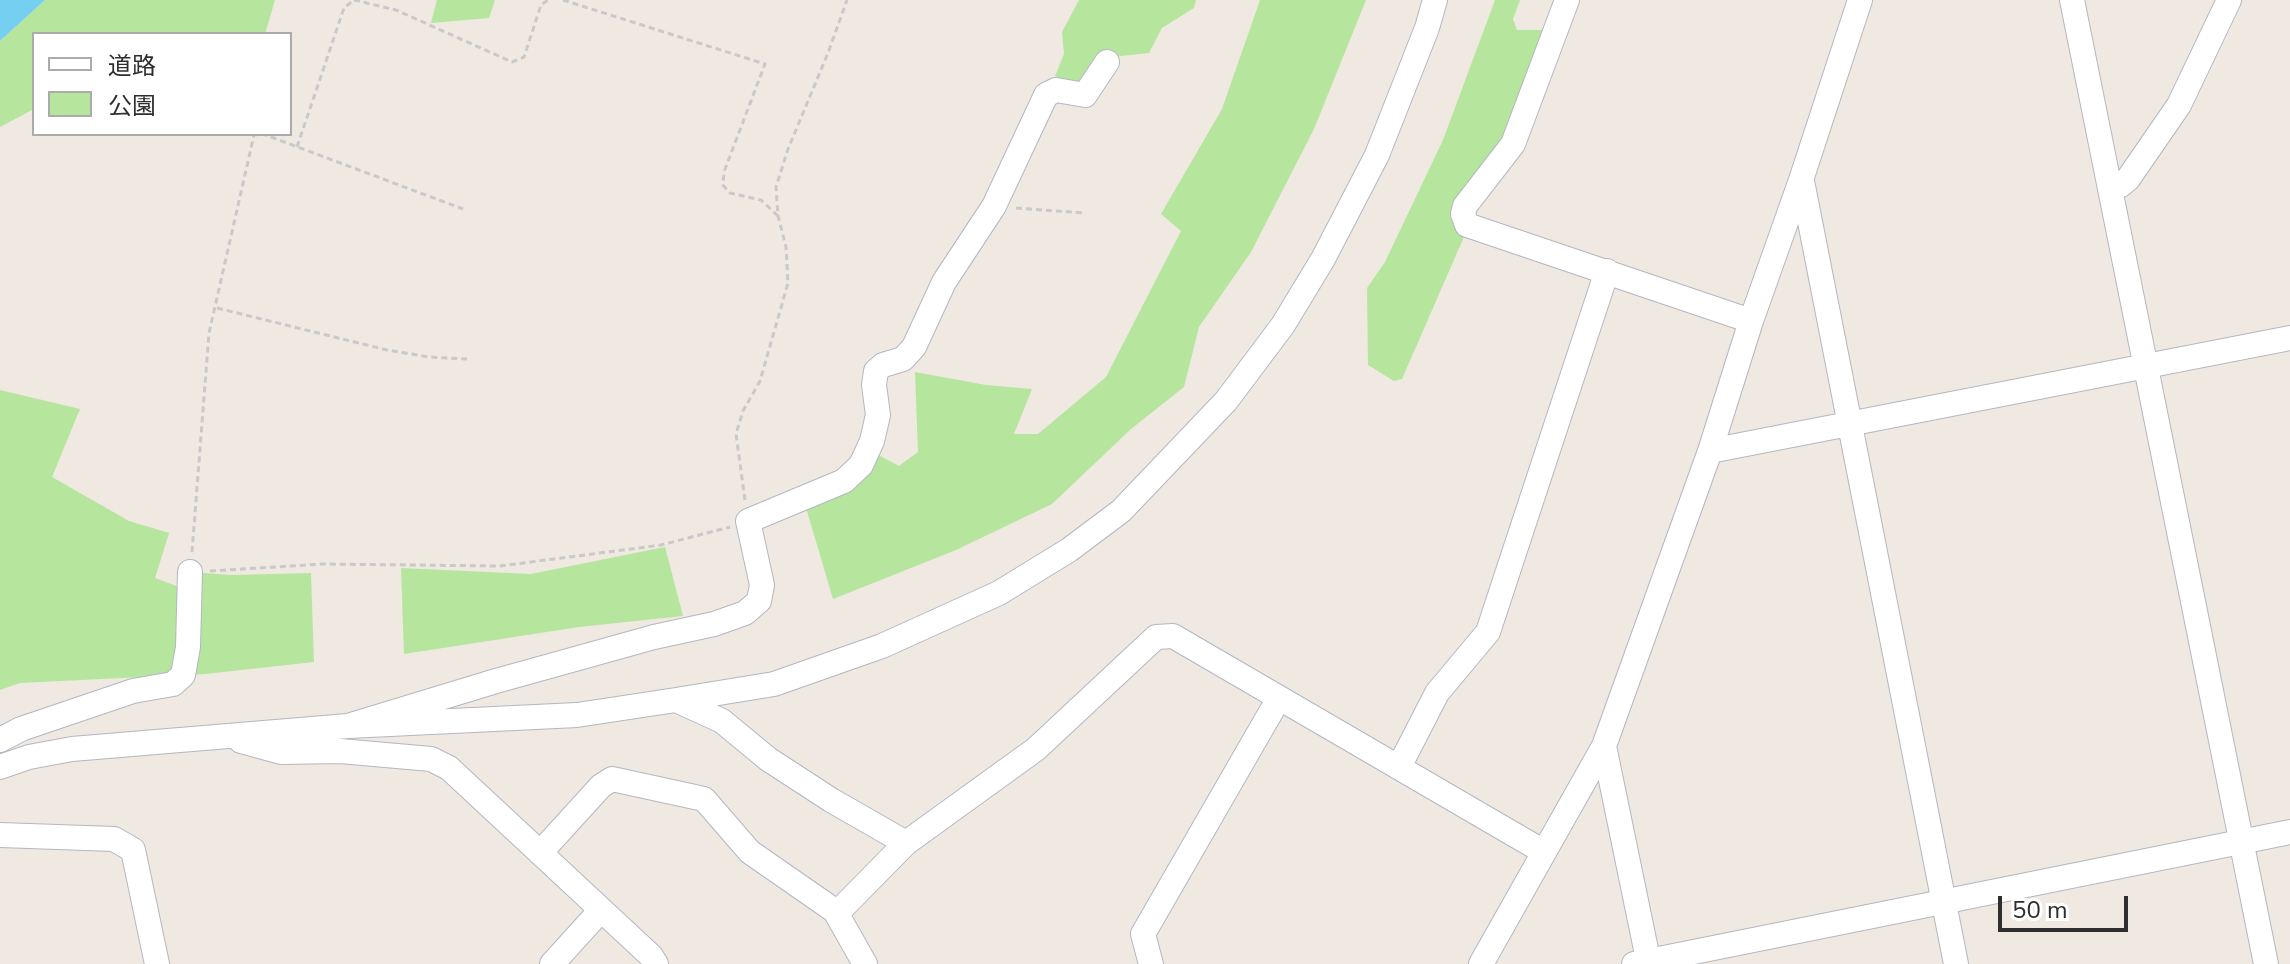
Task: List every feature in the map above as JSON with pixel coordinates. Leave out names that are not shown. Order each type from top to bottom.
[{"type":"street","points":[[0,767],[29,757],[72,749],[348,726],[577,715],[774,684],[882,646],[999,593],[1069,550],[1121,511],[1226,401],[1283,325],[1323,259],[1377,155],[1435,0]]},
{"type":"street","points":[[1567,0],[1513,144],[1465,206],[1463,214],[1467,225],[1751,321]]},
{"type":"street","points":[[1481,964],[1604,746],[1710,451],[1860,0]]},
{"type":"street","points":[[2072,0],[2266,964]]},
{"type":"street","points":[[2111,187],[2121,185],[2128,179],[2179,105],[2229,0]]},
{"type":"street","points":[[348,726],[496,681],[654,637],[714,624],[745,613],[759,601],[762,585],[748,521],[844,481],[861,465],[872,441],[878,415],[874,385],[876,371],[883,365],[903,359],[914,347],[944,282],[994,206],[1046,95],[1056,90],[1085,95],[1107,62]]},
{"type":"street","points":[[1801,180],[1956,964]]},
{"type":"street","points":[[1399,767],[1437,693],[1488,632],[1607,271]]},
{"type":"street","points":[[1710,451],[2290,338]]},
{"type":"street","points":[[0,740],[21,729],[133,691],[173,684],[183,675],[188,647],[190,572]]},
{"type":"street","points":[[835,911],[844,906],[906,843],[1036,749],[1156,637],[1173,636],[1544,852]]},
{"type":"street","points":[[1151,964],[1143,934],[1279,698]]},
{"type":"street","points":[[676,700],[722,721],[768,759],[906,843]]},
{"type":"street","points":[[220,736],[281,752],[340,751],[431,759],[449,768],[656,964]]},
{"type":"street","points":[[1604,746],[1643,963],[2290,832]]},
{"type":"street","points":[[540,853],[601,786],[612,779],[704,799],[750,852],[835,911],[865,964]]},
{"type":"street","points":[[0,835],[114,839],[133,850],[157,964]]},
{"type":"street","points":[[552,964],[601,910]]},
{"type":"path","points":[[297,147],[344,8],[354,0],[396,10],[512,62],[524,57],[541,5],[548,0]]},
{"type":"path","points":[[563,0],[765,64],[724,172],[723,185],[730,193],[761,200],[778,216]]},
{"type":"path","points":[[254,136],[209,333],[190,572],[322,564],[500,566],[661,545],[748,521],[736,434],[743,411],[760,381],[788,283],[786,247],[778,216],[776,187],[847,0]]},
{"type":"path","points":[[268,136],[463,209]]},
{"type":"path","points":[[994,206],[1084,213]]},
{"type":"path","points":[[216,307],[387,350],[467,359]]},
{"type":"green space","points":[[45,0],[275,0],[266,32],[32,32],[32,110],[0,127],[0,41]]},
{"type":"green space","points":[[437,0],[495,0],[489,18],[431,23]]},
{"type":"green space","points":[[1079,0],[1196,0],[1194,8],[1162,28],[1149,53],[1112,57],[1082,89],[1055,76],[1064,54],[1062,32]]},
{"type":"green space","points":[[1260,0],[1366,0],[1314,129],[1251,252],[1199,327],[1184,387],[1131,429],[1052,504],[956,550],[833,599],[804,501],[871,451],[899,466],[918,452],[915,372],[986,385],[1032,389],[1014,434],[1038,434],[1106,377],[1181,231],[1161,214],[1222,109]]},
{"type":"green space","points":[[1495,0],[1520,0],[1513,19],[1517,30],[1545,30],[1510,143],[1476,190],[1467,230],[1402,379],[1394,381],[1368,365],[1367,288],[1385,262],[1443,140]]},
{"type":"green space","points":[[0,390],[80,409],[52,477],[129,521],[169,533],[155,578],[187,590],[190,572],[231,575],[311,573],[314,662],[205,674],[20,683],[0,690]]},
{"type":"green space","points":[[665,547],[683,616],[579,627],[404,654],[401,568],[531,574]]},
{"type":"water","points":[[0,0],[45,0],[0,41]]}]
